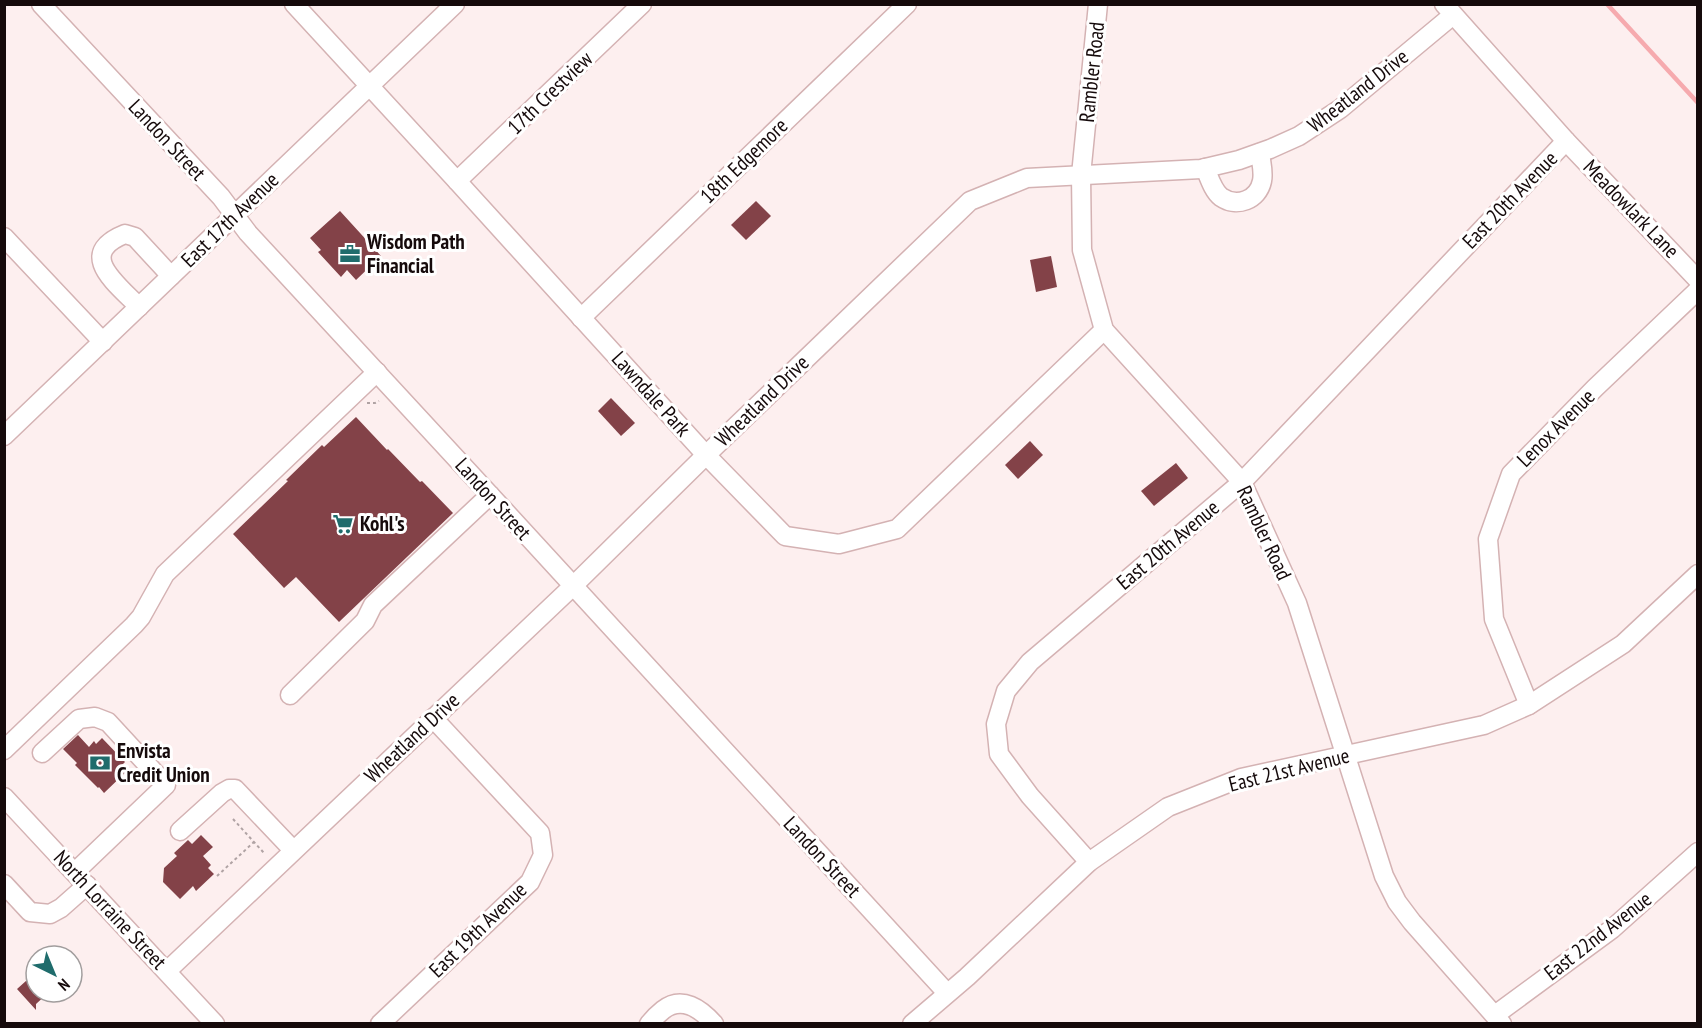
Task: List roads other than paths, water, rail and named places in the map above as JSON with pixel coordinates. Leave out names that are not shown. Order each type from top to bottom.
[{"type":"street","name":"Landon Street","points":[[41,4],[217,194],[248,233],[946,993]]},
{"type":"street","name":"Lawndale Park","points":[[294,4],[706,455],[785,536],[839,544],[897,529],[1104,330]]},
{"type":"street","name":"East 17th Avenue","points":[[4,436],[455,4]]},
{"type":"street","name":"17th Crestview","points":[[457,181],[642,4]]},
{"type":"street","name":"18th Edgemore","points":[[581,318],[908,4]]},
{"type":"street","name":"Rambler Road","points":[[1098,4],[1081,175],[1082,250],[1104,330],[1242,482],[1296,603],[1384,876],[1397,902],[1412,922],[1498,1019]]},
{"type":"street","name":"Wheatland Drive","points":[[167,971],[573,586],[970,201],[1027,178],[1205,168],[1260,153],[1299,136],[1340,109],[1449,10]]},
{"type":"street","name":"Meadowlark Lane","points":[[1449,10],[1566,141],[1698,280]]},
{"type":"street","name":"East 20th Avenue","points":[[1089,862],[1030,796],[999,754],[996,724],[1006,691],[1030,662],[1242,482],[1566,141]]},
{"type":"street","points":[[1205,168],[1216,191],[1222,197],[1242,202],[1249,200],[1262,182],[1260,153]]},
{"type":"street","points":[[139,307],[104,270],[101,258],[106,246],[115,238],[125,234],[135,237],[171,276]]},
{"type":"street","points":[[4,237],[103,342]]},
{"type":"street","name":"Lenox Avenue","points":[[1528,705],[1494,619],[1488,539],[1511,474],[1698,290]]},
{"type":"street","points":[[4,750],[134,625],[141,617],[165,574],[377,372]]},
{"type":"street","points":[[290,695],[365,621],[373,605],[490,495]]},
{"type":"street","name":"East 21st Avenue","points":[[912,1023],[967,977],[1089,862],[1168,807],[1241,778],[1484,725],[1528,705],[1623,644],[1698,574]]},
{"type":"street","points":[[4,884],[30,912],[50,914],[62,908],[81,878],[166,785],[108,722],[95,717],[79,719],[42,753]]},
{"type":"street","name":"East 19th Avenue","points":[[380,1023],[530,882],[543,855],[540,833],[433,718]]},
{"type":"street","points":[[180,831],[222,793],[235,789],[293,850]]},
{"type":"street","name":"North Lorraine Street","points":[[4,797],[215,1023]]},
{"type":"street","name":"East 22nd Avenue","points":[[1498,1019],[1611,929],[1698,852]]},
{"type":"street","points":[[649,1023],[665,1008],[680,1004],[698,1008],[714,1023]]},
{"type":"waterway","points":[[1607,4],[1698,103]]},
{"type":"place","name":"Wisdom Path Financial","points":[[350,254]]},
{"type":"place","name":"Kohl's","points":[[343,524]]},
{"type":"place","name":"Envista Credit Union","points":[[100,763]]}]
